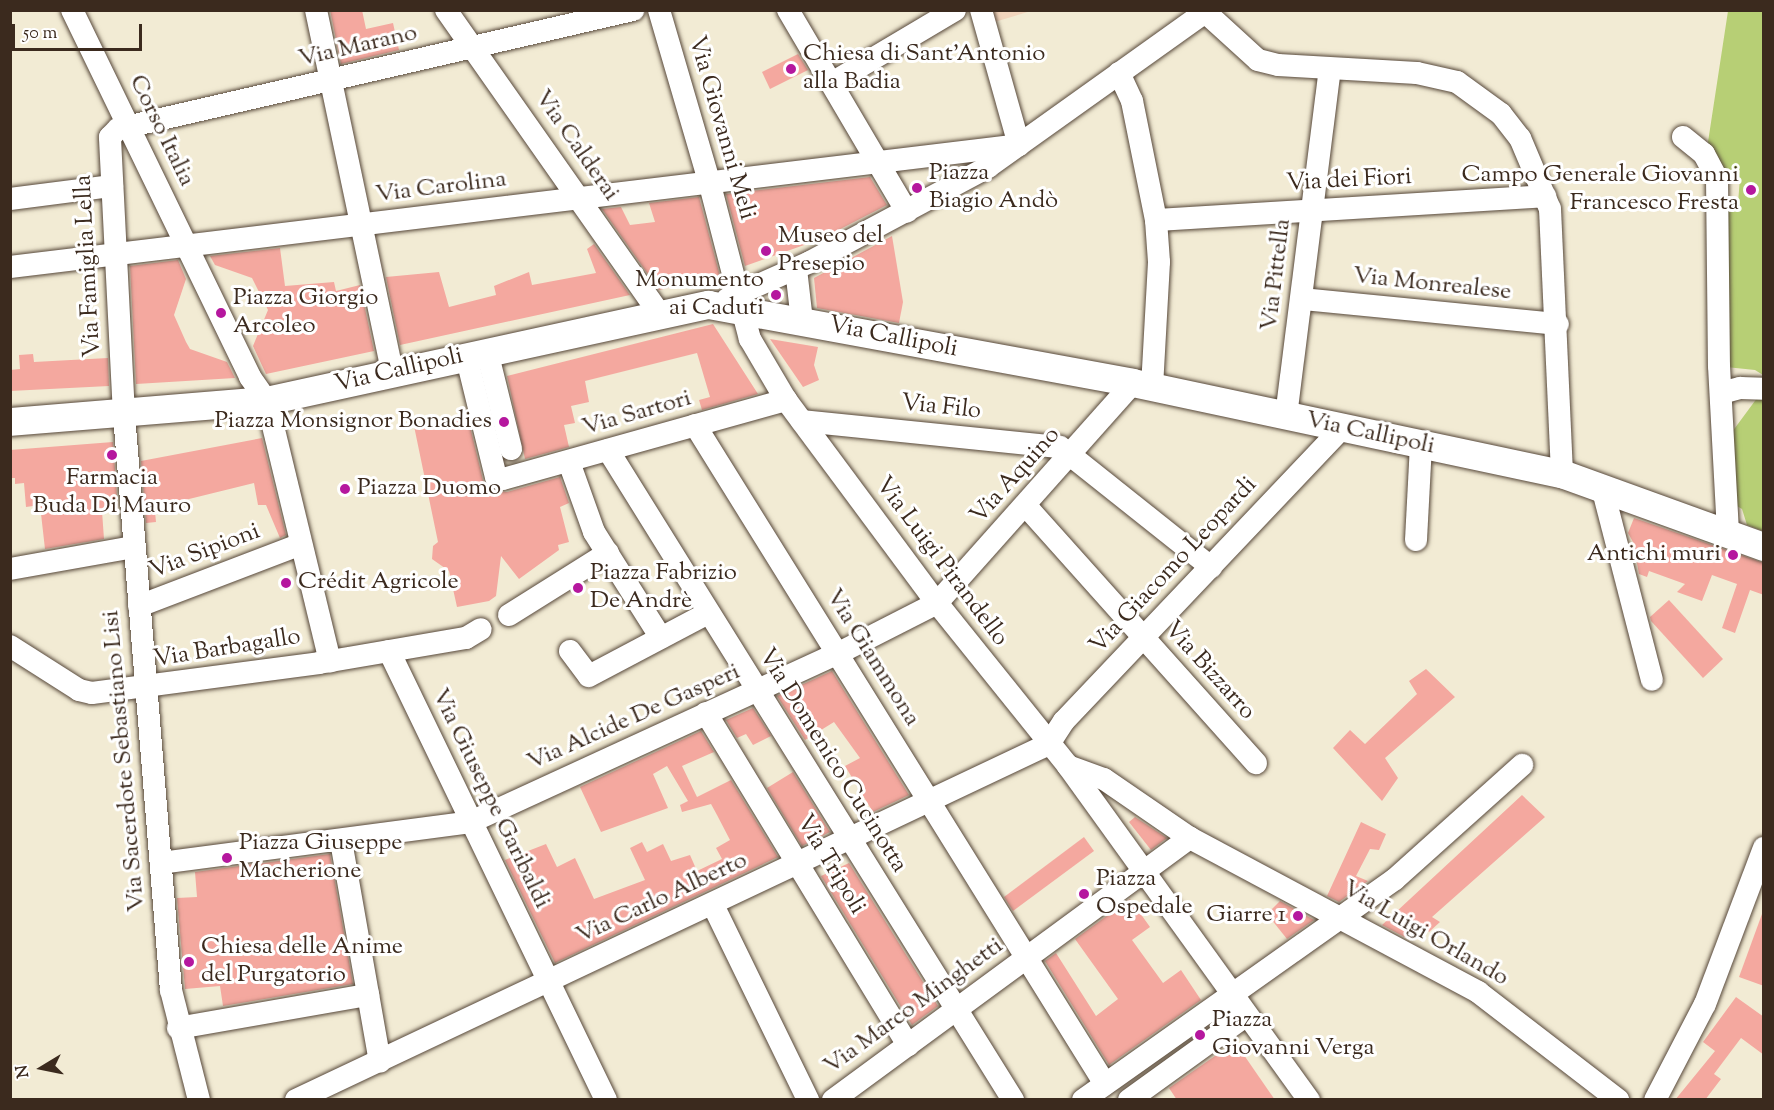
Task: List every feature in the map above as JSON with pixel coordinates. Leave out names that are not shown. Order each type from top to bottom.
[{"type":"main road","name":"Via Callipoli","points":[[10,422],[124,416],[267,401],[476,353],[660,315],[741,303],[802,321],[1142,385],[1562,474],[1764,547]]},
{"type":"street","name":"Corso Italia","points":[[72,10],[238,354],[267,401]]},
{"type":"street","points":[[316,10],[392,372]]},
{"type":"street","name":"Via Calderai","points":[[446,10],[580,197],[660,315]]},
{"type":"street","name":"Via Marano","points":[[130,128],[633,10]]},
{"type":"street","name":"Via Giovanni Meli","points":[[659,10],[710,181],[741,303]]},
{"type":"street","points":[[788,10],[907,212]]},
{"type":"street","points":[[832,84],[955,10]]},
{"type":"street","points":[[981,10],[1019,145]]},
{"type":"street","points":[[741,303],[803,266],[907,212],[1019,145],[1205,11],[1258,60],[1330,69],[1417,74],[1457,82],[1502,114],[1520,138],[1550,209],[1558,324],[1562,474]]},
{"type":"street","name":"Via Pittella","points":[[1286,416],[1330,69]]},
{"type":"street","points":[[1119,73],[1132,101],[1156,220],[1159,262],[1142,385]]},
{"type":"street","name":"Via Famiglia Lella","points":[[124,416],[110,137],[118,129],[130,128]]},
{"type":"street","points":[[1683,137],[1708,159],[1718,178],[1721,393],[1728,534]]},
{"type":"street","name":"Via Carolina","points":[[10,267],[878,160],[1019,145]]},
{"type":"street","points":[[10,200],[112,186]]},
{"type":"street","name":"Via dei Fiori","points":[[1156,220],[1545,196]]},
{"type":"street","points":[[802,321],[803,266]]},
{"type":"street","name":"Via Monrealese","points":[[1302,299],[1558,324]]},
{"type":"street","name":"Via Luigi Pirandello","points":[[741,303],[750,339],[786,400],[937,603],[1068,766],[1309,1100]]},
{"type":"street","points":[[476,353],[511,449]]},
{"type":"street","name":"Via Sartori","points":[[476,353],[496,477],[503,479],[786,400]]},
{"type":"street","name":"Via Aquino","points":[[937,603],[1070,457],[1142,385]]},
{"type":"street","points":[[1721,393],[1740,388],[1764,389]]},
{"type":"street","points":[[267,401],[296,546],[325,662]]},
{"type":"street","name":"Via Sacerdote Sebastiano Lisi","points":[[124,416],[144,689],[171,990],[178,1028],[199,1100]]},
{"type":"street","name":"Via Filo","points":[[802,421],[1060,447],[1211,567]]},
{"type":"street","name":"Via Giammona","points":[[695,425],[1027,958]]},
{"type":"street","name":"Via Giacomo Leopardi","points":[[1049,744],[1064,721],[1144,640],[1342,428]]},
{"type":"street","points":[[1416,540],[1421,444]]},
{"type":"street","name":"Via Domenico Cucinotta","points":[[608,450],[756,692],[1013,1100]]},
{"type":"street","points":[[568,462],[594,532],[661,638]]},
{"type":"street","points":[[1602,487],[1653,680]]},
{"type":"street","name":"Via Bizzarro","points":[[1026,506],[1256,763]]},
{"type":"street","name":"Via Sipioni","points":[[139,606],[296,546]]},
{"type":"street","points":[[10,569],[134,547]]},
{"type":"street","points":[[509,615],[608,554]]},
{"type":"street","name":"Via Alcide De Gasperi","points":[[161,863],[471,822],[837,654],[937,603]]},
{"type":"street","points":[[570,651],[589,676],[708,613]]},
{"type":"street","name":"Via Barbagallo","points":[[10,646],[79,690],[92,693],[144,689],[325,662],[466,638],[481,629]]},
{"type":"street","name":"Via Giuseppe Garibaldi","points":[[389,651],[606,1100]]},
{"type":"street","name":"Via Tripoli","points":[[706,713],[908,1045]]},
{"type":"street","name":"Via Carlo Alberto","points":[[296,1100],[850,841],[1049,744]]},
{"type":"street","points":[[1083,1100],[1344,918],[1395,879],[1522,765]]},
{"type":"street","name":"Via Luigi Orlando","points":[[1068,766],[1104,779],[1190,838],[1344,918],[1478,992],[1618,1100]]},
{"type":"street","name":"Via Marco Minghetti","points":[[833,1100],[1027,958],[1147,876],[1190,838]]},
{"type":"street","points":[[341,841],[380,1062]]},
{"type":"street","points":[[1655,1100],[1705,1004],[1764,848]]},
{"type":"street","points":[[713,905],[808,1100]]},
{"type":"street","points":[[1027,958],[1105,1084]]},
{"type":"street","points":[[178,1028],[368,995]]},
{"type":"street","points":[[1129,1100],[1247,1014]]},
{"type":"shaded area","points":[[988,10],[1031,11],[991,23]]},
{"type":"green space","name":"Campo Generale Giovanni Francesco Fresta","points":[[1728,11],[1763,11],[1763,375],[1755,370],[1726,367],[1725,210],[1738,203],[1740,178],[1723,175],[1708,142]]},
{"type":"green space","points":[[1763,390],[1763,531],[1747,525],[1742,509],[1735,505],[1732,432]]},
{"type":"building","points":[[330,10],[362,10],[366,29],[393,23],[399,50],[341,64]]},
{"type":"building","name":"Chiesa di Sant'Antonio alla Badia","points":[[798,54],[808,70],[770,89],[762,72]]},
{"type":"building","points":[[870,177],[887,205],[821,239],[745,266],[726,194]]},
{"type":"building","points":[[699,197],[720,276],[659,290],[602,209],[621,207],[630,225],[655,222],[649,203]]},
{"type":"building","points":[[892,236],[903,302],[899,323],[817,308],[814,278]]},
{"type":"building","points":[[594,244],[630,295],[400,345],[386,277],[439,272],[449,307],[496,295],[494,286],[529,272],[532,285],[596,273],[587,249]]},
{"type":"building","points":[[280,248],[285,286],[334,282],[336,291],[360,285],[374,351],[266,374],[253,346],[268,310],[252,278],[215,265],[210,256]]},
{"type":"building","points":[[178,260],[186,279],[174,315],[186,342],[190,349],[227,362],[235,378],[136,384],[130,266]]},
{"type":"building","points":[[713,324],[758,394],[702,410],[699,400],[710,397],[697,353],[585,381],[589,402],[571,406],[575,423],[564,425],[569,447],[525,459],[507,376]]},
{"type":"building","points":[[770,339],[818,347],[814,365],[819,380],[803,387]]},
{"type":"building","points":[[33,354],[34,362],[108,358],[109,386],[10,391],[10,370],[20,369],[19,355]]},
{"type":"building","points":[[467,414],[483,480],[491,490],[507,492],[560,477],[569,503],[560,507],[569,542],[558,545],[559,550],[519,579],[501,556],[496,596],[489,601],[457,607],[449,571],[432,559],[433,546],[438,542],[414,426]]},
{"type":"building","points":[[262,438],[286,535],[280,538],[266,505],[258,505],[254,483],[185,500],[154,501],[156,522],[146,523],[141,461]]},
{"type":"building","points":[[113,442],[118,510],[102,511],[104,539],[45,549],[40,505],[26,507],[24,483],[15,484],[15,478],[10,478],[10,450]]},
{"type":"building","points":[[1634,518],[1764,563],[1764,595],[1750,590],[1735,633],[1722,628],[1737,584],[1712,575],[1702,601],[1677,592],[1685,584],[1649,571],[1647,577],[1639,574],[1633,542],[1628,533]]},
{"type":"building","points":[[1669,600],[1723,659],[1703,678],[1651,621],[1650,617]]},
{"type":"building","points":[[1426,669],[1455,697],[1385,758],[1398,778],[1382,801],[1333,748],[1350,730],[1365,744],[1417,694],[1409,681]]},
{"type":"building","points":[[832,671],[909,795],[873,812],[845,766],[860,758],[834,722],[805,740],[777,696]]},
{"type":"building","points":[[753,708],[771,736],[753,745],[746,734],[737,738],[726,720]]},
{"type":"building","points":[[701,731],[714,752],[682,766],[697,797],[731,780],[778,857],[555,963],[505,860],[546,844],[557,867],[575,858],[594,899],[645,880],[630,848],[642,842],[647,852],[663,844],[671,861],[690,855],[697,871],[722,859],[716,848],[730,840],[711,804],[682,812],[680,805],[688,801],[667,766],[653,774],[668,808],[601,832],[580,787]]},
{"type":"building","points":[[793,772],[830,832],[802,846],[767,788]]},
{"type":"building","points":[[1522,795],[1545,817],[1432,917],[1440,922],[1429,932],[1425,928],[1410,940],[1382,925]]},
{"type":"building","points":[[1135,817],[1167,838],[1151,850],[1129,822]]},
{"type":"building","points":[[1361,822],[1386,834],[1379,850],[1370,849],[1356,876],[1368,881],[1339,902],[1327,896]]},
{"type":"building","points":[[1084,837],[1094,851],[1013,911],[1004,897]]},
{"type":"building","points":[[330,854],[353,984],[223,1006],[220,986],[185,989],[177,898],[197,897],[195,872]]},
{"type":"building","points":[[849,863],[938,1006],[912,1025],[821,876]]},
{"type":"building","points":[[1130,899],[1150,927],[1132,940],[1163,983],[1181,970],[1201,1000],[1109,1065],[1045,961],[1056,953],[1096,1016],[1118,999],[1075,939]]},
{"type":"building","points":[[1280,901],[1314,920],[1287,939],[1267,914]]},
{"type":"building","points":[[1762,914],[1764,915],[1764,986],[1739,977]]},
{"type":"building","points":[[1736,997],[1764,1017],[1764,1055],[1741,1038],[1714,1074],[1721,1079],[1705,1100],[1675,1100],[1715,1051],[1703,1042]]},
{"type":"building","points":[[1235,1042],[1275,1100],[1177,1100],[1169,1088]]},
{"type":"place","name":"Chiesa di Sant'Antonio alla Badia","points":[[791,69]]},
{"type":"place","name":"Piazza Biagio Andò","points":[[917,188]]},
{"type":"place","name":"Campo Generale Giovanni Francesco Fresta","points":[[1751,190]]},
{"type":"place","name":"Museo del Presepio","points":[[766,251]]},
{"type":"place","name":"Monumento ai Caduti","points":[[776,295]]},
{"type":"place","name":"Piazza Giorgio Arcoleo","points":[[221,313]]},
{"type":"place","name":"Piazza Monsignor Bonadies","points":[[504,422]]},
{"type":"place","name":"Farmacia Buda Di Mauro","points":[[112,455]]},
{"type":"place","name":"Piazza Duomo","points":[[345,489]]},
{"type":"place","name":"Antichi muri","points":[[1733,555]]},
{"type":"place","name":"Crédit Agricole","points":[[286,583]]},
{"type":"place","name":"Piazza Fabrizio De Andrè","points":[[578,588]]},
{"type":"place","name":"Piazza Giuseppe Macherione","points":[[227,858]]},
{"type":"place","name":"Piazza Ospedale","points":[[1084,894]]},
{"type":"place","name":"Giarre 1","points":[[1298,916]]},
{"type":"place","name":"Chiesa delle Anime del Purgatorio","points":[[189,962]]},
{"type":"place","name":"Piazza Giovanni Verga","points":[[1200,1035]]}]
